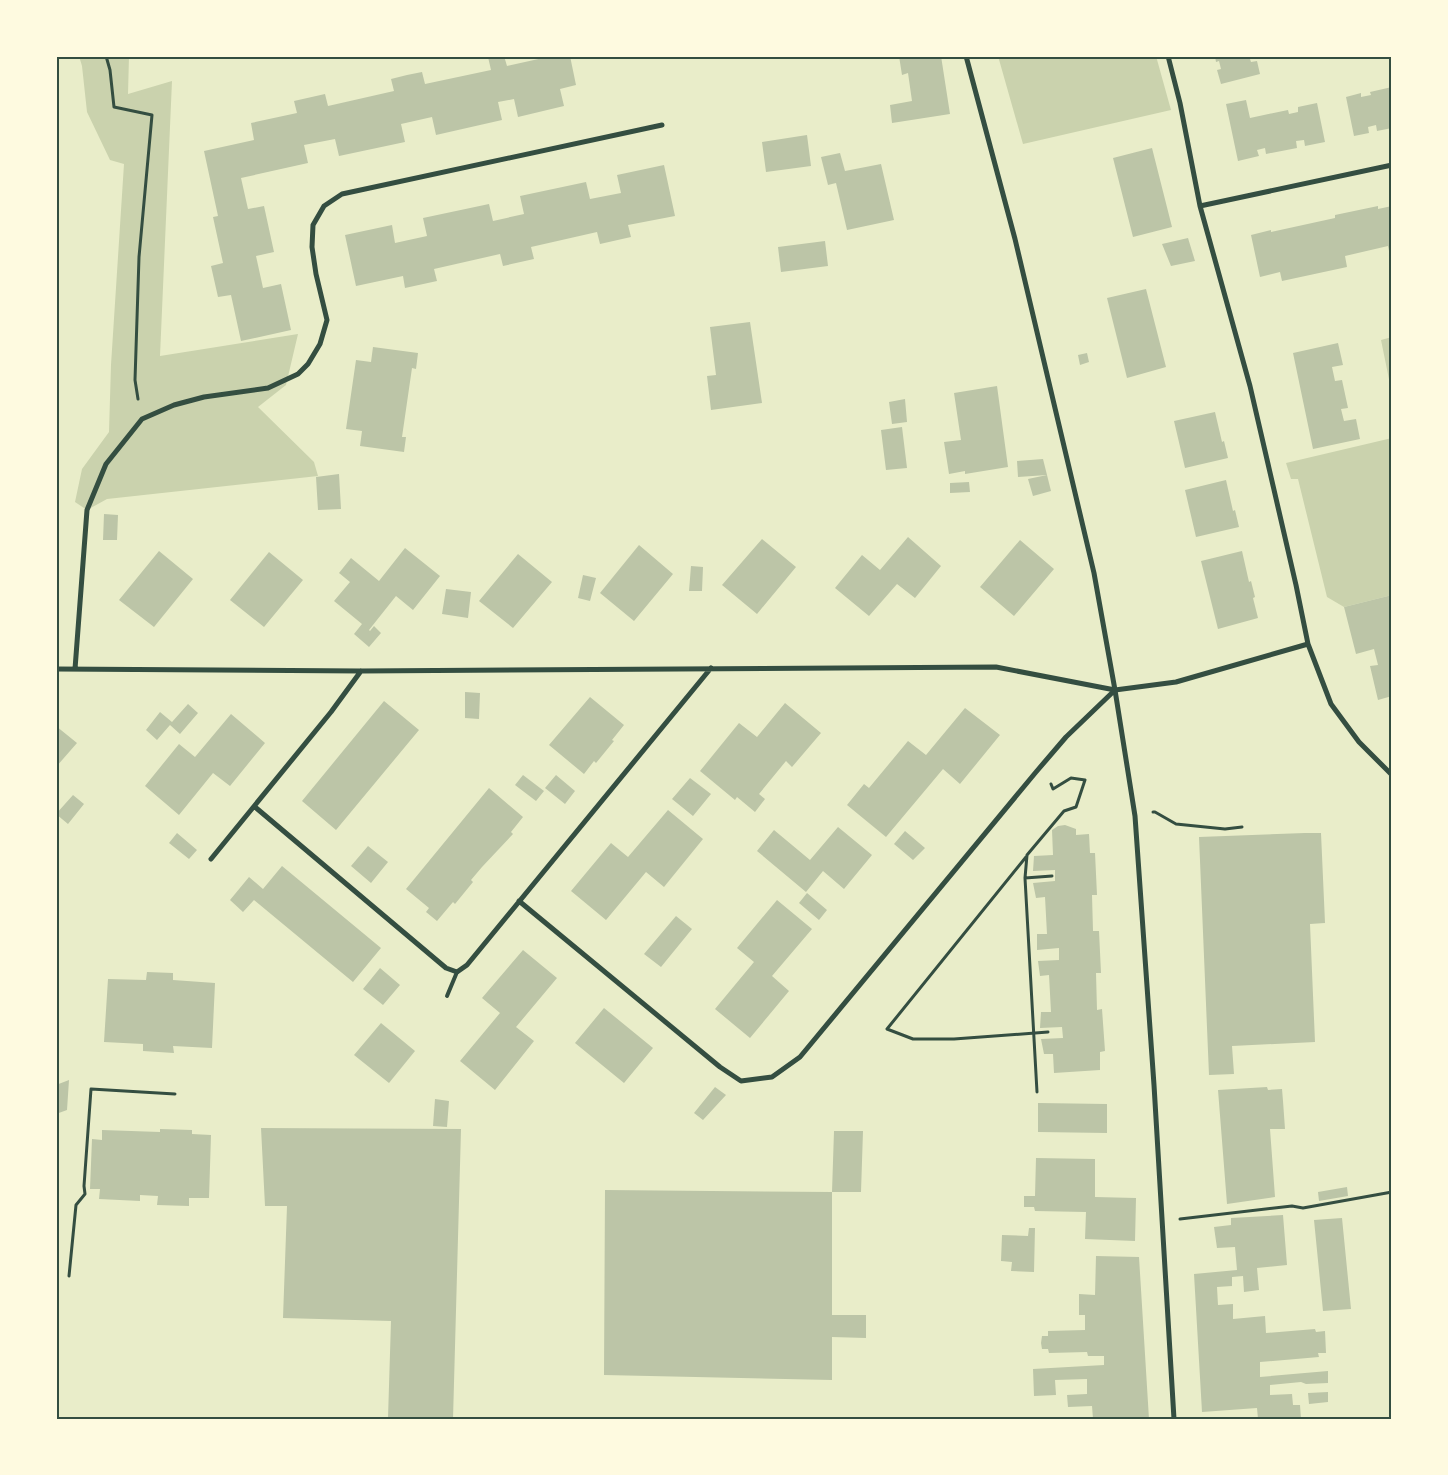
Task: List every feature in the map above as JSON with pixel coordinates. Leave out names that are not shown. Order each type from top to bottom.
[{"type":"street","points":[[966,56],[1015,239],[1092,564],[1135,816],[1174,1419]]},
{"type":"street","points":[[1168,56],[1180,103],[1200,206],[1250,386],[1308,644],[1331,704],[1359,742],[1392,775]]},
{"type":"street","points":[[76,668],[87,510],[106,464],[142,419],[174,406],[204,397],[268,388],[298,374],[308,364],[320,344],[327,320],[316,274],[312,247],[313,225],[324,206],[342,194],[662,125]]},
{"type":"street","points":[[1200,206],[1392,165]]},
{"type":"street","points":[[56,669],[361,671],[996,667],[1115,690],[1176,682],[1308,644]]},
{"type":"street","points":[[255,806],[446,968],[457,972],[467,965],[711,668]]},
{"type":"street","points":[[212,859],[331,712],[361,671]]},
{"type":"street","points":[[519,900],[713,1061],[741,1081],[772,1077],[800,1058],[1036,772],[1066,737],[1115,690]]},
{"type":"lane","points":[[447,996],[457,972]]},
{"type":"path","points":[[106,56],[110,70],[114,107],[152,115],[140,257],[135,380],[142,419]]},
{"type":"path","points":[[1036,772],[1049,782],[1054,789],[1071,778],[1085,780],[1076,806],[1064,811],[887,1029],[913,1039],[1048,1032]]},
{"type":"path","points":[[1135,816],[1155,812],[1176,824],[1225,829],[1242,827]]},
{"type":"path","points":[[1027,856],[1025,878],[1037,1092]]},
{"type":"path","points":[[1025,878],[1052,876]]},
{"type":"path","points":[[69,1276],[76,1205],[85,1194],[91,1088],[175,1094]]},
{"type":"path","points":[[1162,1221],[1292,1206],[1303,1208],[1392,1192]]},
{"type":"green space","points":[[79,56],[129,56],[128,94],[172,81],[160,356],[298,334],[286,385],[258,407],[314,462],[318,476],[107,499],[87,510],[75,502],[82,469],[109,432],[111,365],[124,164],[110,160],[87,112],[82,66]]},
{"type":"green space","points":[[998,56],[1156,56],[1171,110],[1023,144]]},
{"type":"green space","points":[[1392,337],[1392,394],[1381,340]]},
{"type":"green space","points":[[1392,438],[1392,595],[1344,607],[1327,597],[1298,479],[1291,479],[1286,463]]},
{"type":"building","points":[[504,56],[507,66],[552,56],[570,56],[576,85],[560,89],[564,106],[518,117],[514,99],[498,102],[502,120],[436,135],[432,117],[401,124],[405,142],[339,156],[335,139],[304,145],[308,163],[241,178],[248,209],[264,206],[274,252],[256,256],[263,288],[281,284],[291,330],[241,341],[231,295],[218,297],[211,266],[223,263],[213,217],[218,216],[204,151],[254,140],[251,123],[297,113],[294,101],[325,94],[328,106],[394,91],[391,79],[407,75],[422,72],[425,84],[491,70],[488,57]]},
{"type":"building","points":[[899,56],[941,56],[950,114],[892,123],[890,105],[912,101],[908,73],[902,75]]},
{"type":"building","points":[[1215,56],[1249,56],[1251,62],[1257,61],[1260,74],[1221,84],[1217,70],[1221,69],[1219,61],[1216,62]]},
{"type":"building","points":[[1392,87],[1392,128],[1377,131],[1376,125],[1368,127],[1369,133],[1354,136],[1346,97],[1361,93],[1361,97],[1371,95],[1370,92]]},
{"type":"building","points":[[1246,100],[1250,118],[1288,110],[1289,114],[1298,112],[1298,107],[1317,103],[1325,142],[1305,146],[1304,140],[1296,141],[1297,148],[1266,154],[1265,148],[1257,150],[1259,156],[1238,161],[1226,104]]},
{"type":"building","points":[[807,135],[811,166],[766,172],[762,142]]},
{"type":"building","points":[[1152,148],[1172,227],[1133,237],[1113,158]]},
{"type":"building","points":[[840,153],[845,171],[881,164],[894,220],[847,230],[836,183],[828,185],[821,157]]},
{"type":"building","points":[[664,165],[675,216],[628,225],[631,237],[600,244],[597,232],[531,247],[534,259],[503,266],[500,254],[434,269],[437,281],[405,288],[403,276],[356,286],[345,235],[392,225],[395,243],[427,236],[423,218],[489,204],[493,221],[524,214],[520,196],[586,182],[590,199],[621,193],[617,175]]},
{"type":"building","points":[[1378,206],[1378,209],[1392,206],[1392,255],[1390,256],[1388,246],[1345,256],[1347,267],[1282,281],[1280,272],[1260,277],[1251,235],[1335,218],[1335,215]]},
{"type":"building","points":[[1188,238],[1195,261],[1171,266],[1162,244]]},
{"type":"building","points":[[825,241],[828,266],[781,272],[778,247]]},
{"type":"building","points":[[1146,289],[1166,367],[1127,378],[1107,298]]},
{"type":"building","points":[[750,322],[762,403],[711,410],[707,376],[716,375],[710,327]]},
{"type":"building","points":[[1338,343],[1343,365],[1332,367],[1335,381],[1342,380],[1348,408],[1341,409],[1344,421],[1356,419],[1360,439],[1313,449],[1293,353]]},
{"type":"building","points":[[373,347],[418,353],[416,369],[412,368],[402,437],[406,437],[404,452],[360,446],[362,431],[346,429],[356,360],[371,362]]},
{"type":"building","points":[[1087,353],[1089,362],[1080,365],[1078,355]]},
{"type":"building","points":[[997,386],[1008,467],[965,474],[965,471],[949,474],[944,442],[961,440],[954,393]]},
{"type":"building","points":[[905,399],[907,422],[892,424],[889,402]]},
{"type":"building","points":[[1215,412],[1228,458],[1185,468],[1174,421]]},
{"type":"building","points":[[902,427],[907,468],[886,470],[881,430]]},
{"type":"building","points":[[1043,459],[1047,475],[1018,477],[1017,461]]},
{"type":"building","points":[[339,474],[341,509],[318,510],[316,477]]},
{"type":"building","points":[[1047,475],[1051,491],[1033,496],[1028,479]]},
{"type":"building","points":[[1226,480],[1233,511],[1235,510],[1239,527],[1196,537],[1185,490]]},
{"type":"building","points":[[969,482],[970,492],[950,493],[950,483]]},
{"type":"building","points":[[104,514],[118,515],[117,540],[103,540]]},
{"type":"building","points":[[908,537],[941,566],[915,598],[897,584],[869,616],[835,588],[862,555],[880,570]]},
{"type":"building","points":[[762,539],[796,567],[757,614],[722,585]]},
{"type":"building","points":[[1020,540],[1054,569],[1014,616],[980,587]]},
{"type":"building","points":[[639,545],[673,574],[634,621],[600,593]]},
{"type":"building","points":[[405,548],[440,576],[413,610],[396,596],[369,630],[374,626],[381,633],[369,647],[354,634],[362,624],[334,601],[350,582],[339,573],[351,558],[379,581]]},
{"type":"building","points":[[159,551],[193,579],[154,627],[119,600]]},
{"type":"building","points":[[1242,551],[1249,582],[1251,581],[1255,597],[1253,598],[1258,618],[1218,629],[1201,561]]},
{"type":"building","points":[[269,552],[303,580],[264,627],[230,600]]},
{"type":"building","points":[[518,554],[552,582],[513,628],[479,601]]},
{"type":"building","points":[[691,566],[703,567],[702,591],[689,591]]},
{"type":"building","points":[[583,575],[596,578],[590,601],[578,598]]},
{"type":"building","points":[[446,589],[471,592],[468,618],[442,614]]},
{"type":"building","points":[[1392,595],[1392,696],[1378,700],[1370,666],[1378,665],[1374,649],[1356,654],[1344,607]]},
{"type":"building","points":[[465,692],[480,693],[479,719],[465,718]]},
{"type":"building","points":[[590,697],[624,725],[612,740],[614,741],[584,774],[549,745]]},
{"type":"building","points":[[384,701],[419,730],[336,830],[302,801]]},
{"type":"building","points":[[785,703],[821,733],[792,767],[786,761],[759,794],[765,799],[755,812],[737,797],[735,800],[700,771],[739,723],[757,737]]},
{"type":"building","points":[[188,704],[198,713],[180,734],[170,725],[157,740],[146,730],[160,712],[172,722]]},
{"type":"building","points":[[965,708],[1000,735],[960,784],[943,769],[886,837],[847,805],[864,784],[869,788],[908,741],[926,755]]},
{"type":"building","points":[[231,714],[265,743],[230,786],[213,773],[179,815],[145,786],[179,744],[195,757]]},
{"type":"building","points":[[56,726],[77,743],[56,767]]},
{"type":"building","points":[[523,775],[544,791],[536,801],[515,785]]},
{"type":"building","points":[[556,775],[575,791],[565,804],[545,788]]},
{"type":"building","points":[[690,778],[711,794],[693,816],[672,799]]},
{"type":"building","points":[[489,788],[523,817],[511,832],[513,834],[471,880],[473,882],[455,904],[453,902],[437,921],[426,912],[429,908],[406,889]]},
{"type":"building","points":[[73,795],[84,804],[68,824],[56,814]]},
{"type":"building","points":[[668,810],[703,839],[664,887],[646,872],[606,920],[571,891],[611,843],[628,857]]},
{"type":"building","points":[[1065,825],[1076,829],[1076,835],[1089,834],[1090,853],[1095,853],[1097,895],[1092,895],[1093,931],[1099,931],[1101,973],[1096,973],[1097,1010],[1102,1009],[1105,1051],[1100,1052],[1100,1070],[1054,1073],[1053,1054],[1044,1054],[1041,1039],[1063,1038],[1062,1027],[1040,1028],[1041,1012],[1051,1012],[1049,975],[1040,976],[1038,961],[1059,960],[1059,948],[1037,950],[1037,934],[1047,934],[1045,897],[1036,898],[1033,883],[1055,881],[1055,870],[1033,871],[1034,856],[1053,855],[1052,830],[1058,826]]},
{"type":"building","points":[[838,827],[872,855],[844,889],[823,871],[806,892],[757,851],[774,830],[810,860]]},
{"type":"building","points":[[905,831],[925,848],[913,860],[894,844]]},
{"type":"building","points":[[177,833],[197,850],[189,859],[169,843]]},
{"type":"building","points":[[1321,833],[1325,923],[1310,924],[1315,1042],[1232,1046],[1234,1074],[1209,1075],[1199,837]]},
{"type":"building","points":[[368,846],[388,862],[371,883],[351,866]]},
{"type":"building","points":[[282,866],[381,948],[353,982],[254,900],[243,912],[230,900],[249,877],[263,889]]},
{"type":"building","points":[[807,893],[827,910],[819,920],[799,903]]},
{"type":"building","points":[[777,900],[812,929],[772,976],[789,991],[750,1038],[715,1009],[754,962],[737,948]]},
{"type":"building","points":[[676,916],[692,929],[661,967],[644,954]]},
{"type":"building","points":[[523,950],[557,978],[516,1027],[534,1041],[495,1090],[460,1061],[500,1013],[482,998]]},
{"type":"building","points":[[380,968],[400,985],[383,1005],[363,989]]},
{"type":"building","points":[[147,972],[173,973],[173,980],[215,983],[212,1048],[173,1046],[174,1053],[143,1051],[143,1044],[104,1042],[108,979],[146,980]]},
{"type":"building","points":[[604,1008],[653,1048],[624,1083],[575,1043]]},
{"type":"building","points":[[381,1023],[415,1051],[389,1083],[354,1055]]},
{"type":"building","points":[[69,1080],[67,1110],[56,1114],[56,1085]]},
{"type":"building","points":[[715,1087],[726,1095],[703,1120],[694,1113]]},
{"type":"building","points":[[1267,1087],[1268,1090],[1282,1089],[1283,1101],[1285,1129],[1270,1129],[1275,1197],[1227,1204],[1218,1090]]},
{"type":"building","points":[[435,1099],[449,1101],[447,1127],[433,1126]]},
{"type":"building","points":[[1038,1103],[1107,1104],[1107,1133],[1038,1132]]},
{"type":"building","points":[[261,1128],[461,1129],[453,1419],[388,1418],[391,1321],[283,1318],[287,1206],[265,1206]]},
{"type":"building","points":[[160,1129],[192,1130],[192,1134],[211,1135],[209,1198],[189,1198],[189,1206],[157,1205],[158,1196],[140,1195],[140,1201],[99,1199],[100,1189],[90,1189],[92,1139],[102,1140],[102,1130],[160,1132]]},
{"type":"building","points":[[834,1131],[863,1131],[861,1192],[832,1192]]},
{"type":"building","points":[[1036,1158],[1095,1159],[1095,1197],[1136,1198],[1135,1241],[1085,1239],[1086,1212],[1035,1211],[1034,1207],[1024,1207],[1024,1196],[1035,1196]]},
{"type":"building","points":[[1347,1187],[1348,1196],[1319,1201],[1318,1192]]},
{"type":"building","points":[[605,1190],[832,1192],[832,1315],[866,1315],[866,1338],[832,1337],[832,1380],[604,1375]]},
{"type":"building","points":[[1283,1215],[1287,1265],[1257,1268],[1259,1290],[1244,1292],[1243,1276],[1232,1277],[1232,1286],[1217,1287],[1218,1305],[1233,1304],[1233,1319],[1265,1316],[1266,1333],[1315,1329],[1316,1332],[1325,1331],[1326,1353],[1318,1353],[1319,1357],[1260,1362],[1260,1377],[1328,1371],[1328,1383],[1306,1384],[1301,1382],[1270,1385],[1270,1395],[1292,1394],[1293,1405],[1300,1405],[1301,1419],[1258,1419],[1257,1408],[1202,1412],[1194,1274],[1237,1270],[1235,1247],[1217,1248],[1214,1227],[1231,1225],[1231,1218]]},
{"type":"building","points":[[1342,1218],[1351,1309],[1323,1311],[1314,1220]]},
{"type":"building","points":[[1029,1228],[1035,1228],[1034,1272],[1011,1271],[1012,1262],[1001,1261],[1002,1235],[1028,1236]]},
{"type":"building","points":[[1096,1256],[1139,1257],[1149,1419],[1093,1419],[1092,1406],[1068,1407],[1067,1395],[1087,1394],[1087,1379],[1055,1380],[1056,1395],[1034,1396],[1033,1369],[1104,1365],[1104,1356],[1088,1356],[1087,1352],[1049,1353],[1048,1349],[1042,1349],[1041,1343],[1042,1336],[1048,1336],[1048,1331],[1085,1330],[1085,1315],[1079,1315],[1079,1294],[1095,1295]]},
{"type":"building","points":[[1328,1392],[1328,1402],[1309,1404],[1308,1393]]}]
